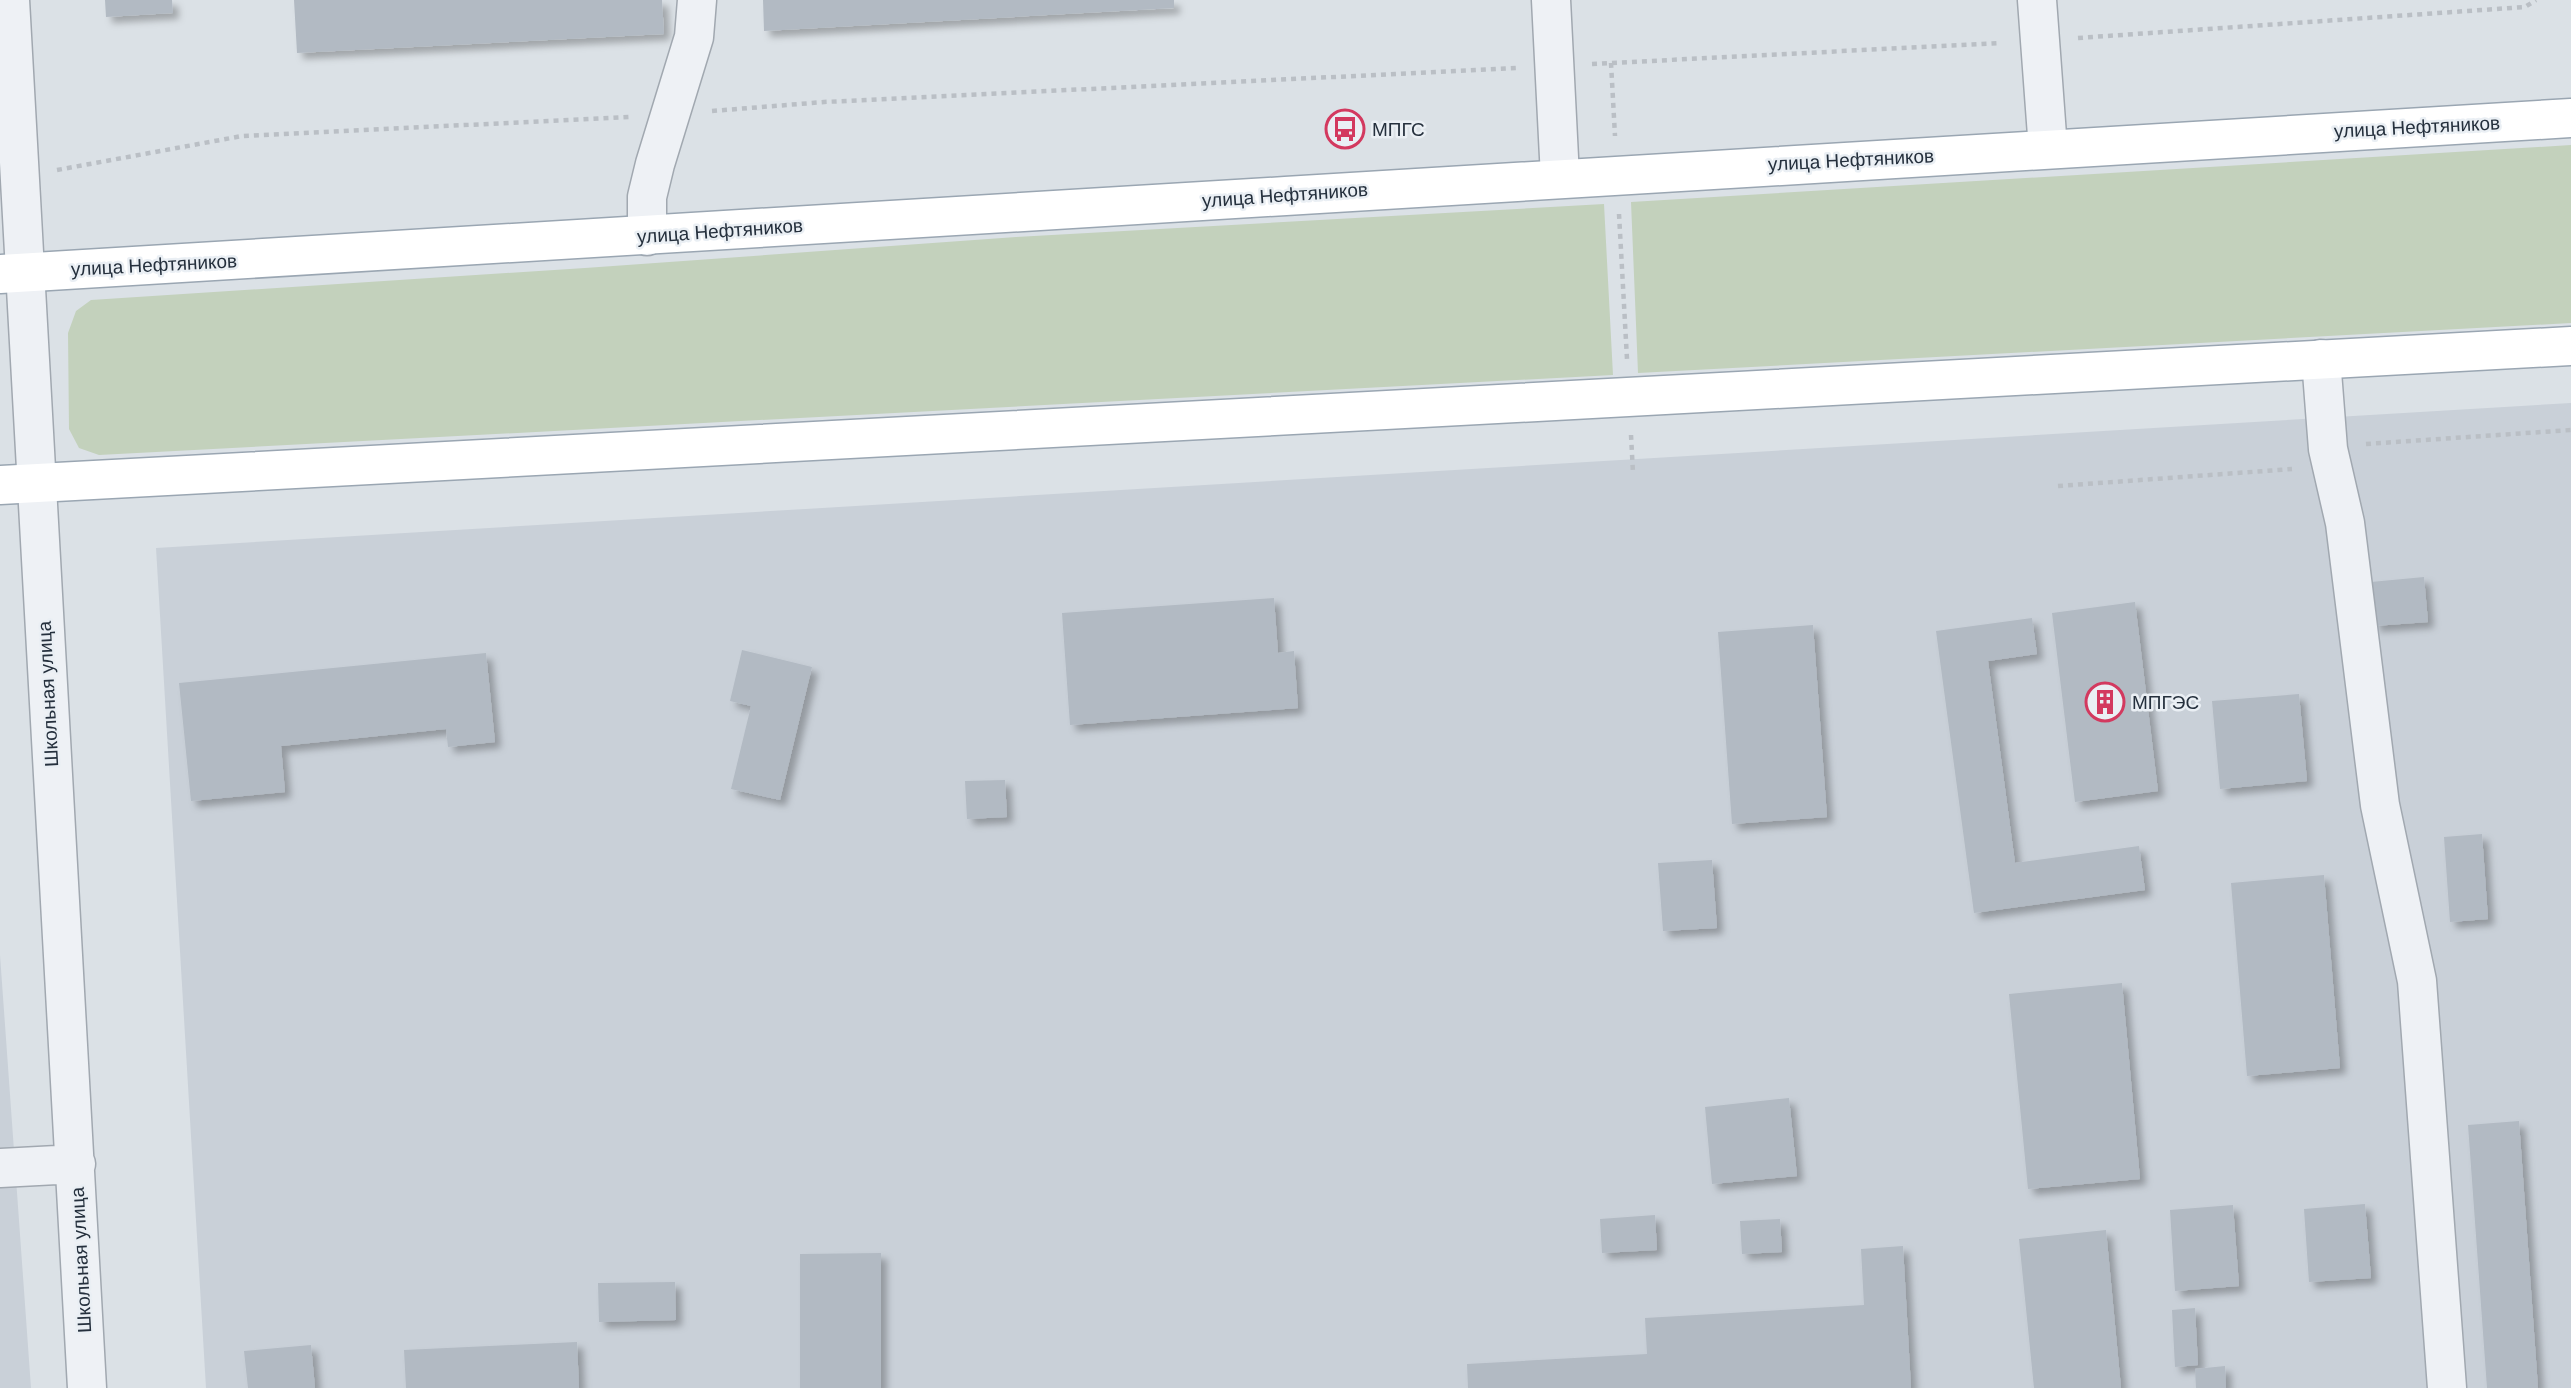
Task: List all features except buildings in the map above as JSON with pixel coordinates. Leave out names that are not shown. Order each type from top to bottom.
[{"type":"main road","name":"улица Нефтяников","points":[[12,273],[647,236],[1560,177],[2571,118]]},
{"type":"main road","points":[[18,484],[2571,345]]},
{"type":"street","name":"Школьная улица","points":[[10,0],[19,178],[12,273],[18,484],[76,1164],[88,1388]]},
{"type":"street","points":[[647,236],[647,197],[694,37],[696,0]]},
{"type":"street","points":[[1551,0],[1560,177]]},
{"type":"street","points":[[2037,0],[2048,149]]},
{"type":"street","points":[[2321,359],[2328,449],[2345,523],[2380,805],[2417,981],[2447,1388]]},
{"type":"street","points":[[0,1168],[76,1164]]},
{"type":"path","points":[[19,178],[242,136],[671,115],[824,102],[2041,40],[2525,7],[2536,0]]},
{"type":"path","points":[[1611,63],[1633,473]]},
{"type":"shaded area","points":[[2571,403],[2571,1388],[206,1388],[156,548]]},
{"type":"shaded area","points":[[0,955],[31,1388],[0,1388]]},
{"type":"green space","points":[[2571,145],[2571,323],[1638,373],[1631,202]]},
{"type":"green space","points":[[1604,204],[1613,375],[99,455],[79,448],[69,429],[68,333],[76,311],[91,300],[1016,237]]},
{"type":"place","name":"МПГС","points":[[1345,129]]},
{"type":"place","name":"МПГЭС","points":[[2105,702]]}]
